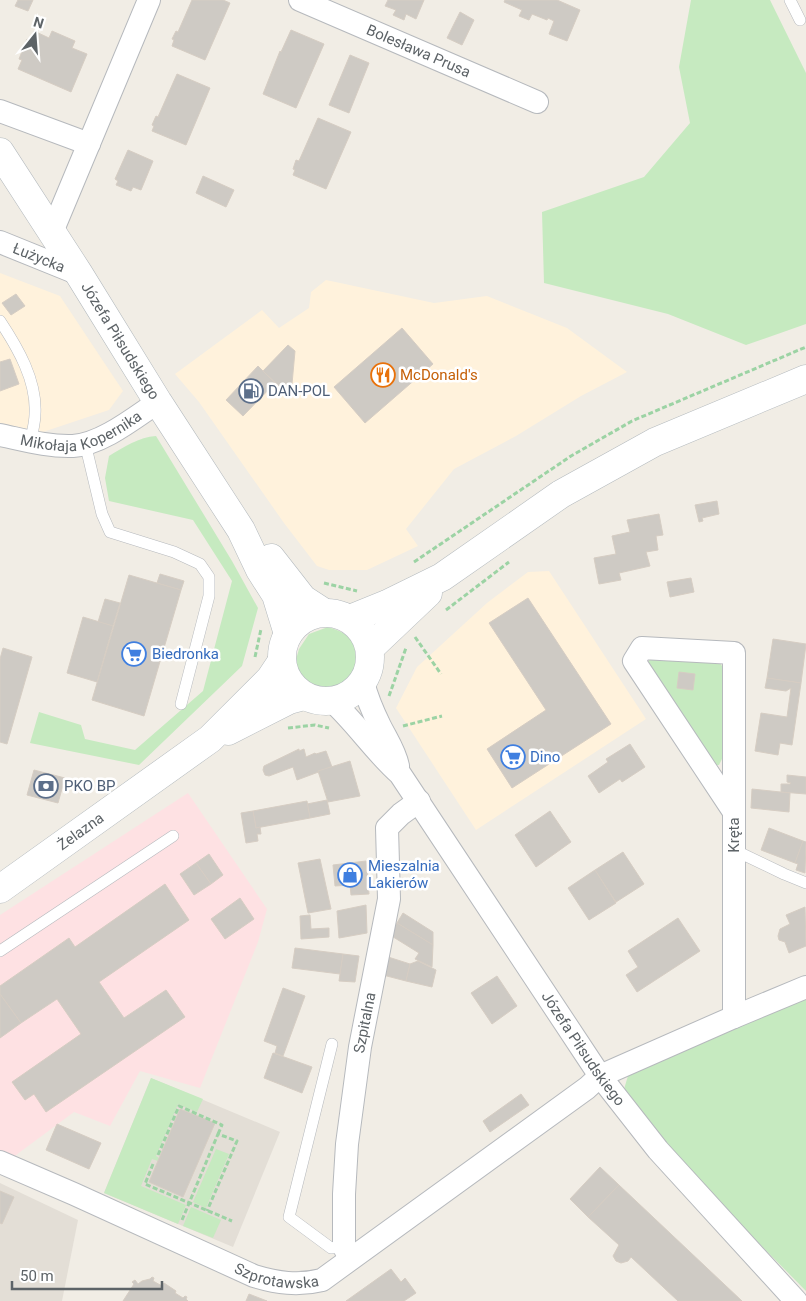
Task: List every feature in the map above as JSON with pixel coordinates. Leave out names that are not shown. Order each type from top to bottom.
[{"type":"street","points":[[52,232],[148,0]]},
{"type":"street","name":"Bolesława Prusa","points":[[300,0],[537,102]]},
{"type":"street","points":[[0,111],[89,144]]},
{"type":"street","name":"Józefa Piłsudskiego","points":[[0,152],[241,530]]},
{"type":"street","name":"Łużycka","points":[[0,242],[79,274]]},
{"type":"street","points":[[350,619],[387,604],[442,577],[561,494],[655,442],[806,379]]},
{"type":"street","name":"Mikołaja Kopernika","points":[[0,435],[52,445],[74,446],[99,439],[158,402]]},
{"type":"street","points":[[241,530],[271,558],[303,599],[323,612],[337,614],[350,619],[362,632],[370,648],[371,660],[368,671],[363,682],[355,691],[344,698],[332,701],[317,701],[304,696],[293,687],[285,674],[282,661],[282,647],[288,634],[297,623],[323,612]]},
{"type":"street","points":[[241,530],[260,570],[276,595],[288,634]]},
{"type":"street","points":[[370,648],[386,630],[416,606],[442,577]]},
{"type":"street","name":"Kręta","points":[[734,812],[634,661],[642,648],[734,653],[734,812],[734,1017]]},
{"type":"street","points":[[210,739],[270,679],[282,661]]},
{"type":"street","points":[[363,682],[366,696],[374,715],[395,753],[400,774]]},
{"type":"street","points":[[210,739],[237,728],[290,700],[304,696]]},
{"type":"street","points":[[332,701],[351,720],[382,758],[400,774]]},
{"type":"street","name":"Żelazna","points":[[0,889],[210,739]]},
{"type":"street","name":"Józefa Piłsudskiego","points":[[400,774],[600,1076],[658,1150],[796,1301]]},
{"type":"street","name":"Szpitalna","points":[[347,1253],[344,1194],[348,1134],[360,1047],[389,899],[387,828],[418,801]]},
{"type":"street","points":[[600,1076],[806,987]]},
{"type":"street","name":"Szprotawska","points":[[0,1162],[254,1276],[275,1282],[304,1284],[322,1280],[347,1253],[587,1088],[600,1076]]},
{"type":"lane","points":[[790,0],[800,20]]},
{"type":"lane","points":[[0,321],[10,335],[24,363],[32,389],[35,414],[31,441]]},
{"type":"lane","points":[[86,443],[102,514],[110,532],[149,543],[200,564],[208,577],[208,596],[181,704]]},
{"type":"lane","points":[[0,951],[173,836]]},
{"type":"lane","points":[[734,850],[806,883]]},
{"type":"lane","points":[[332,1044],[289,1216],[331,1248],[347,1253]]},
{"type":"path","points":[[414,635],[441,674]]},
{"type":"path","points":[[395,728],[442,716]]},
{"type":"path","points":[[158,1155],[179,1106],[222,1125],[174,1239]]},
{"type":"path","points":[[207,1211],[237,1141],[218,1134]]},
{"type":"path","points":[[153,1164],[145,1184],[232,1221]]},
{"type":"shaded area","points":[[0,273],[60,296],[123,391],[109,410],[43,432],[0,423]]},
{"type":"shaded area","points":[[326,280],[434,303],[487,296],[567,328],[627,372],[581,396],[516,436],[454,469],[406,529],[418,546],[367,570],[329,570],[317,566],[284,523],[199,402],[175,374],[262,310],[279,328],[309,308],[311,292]]},
{"type":"shaded area","points":[[549,571],[646,719],[476,830],[396,708],[417,667],[487,603],[528,572]]},
{"type":"shaded area","points":[[188,793],[267,909],[258,942],[200,1088],[140,1071],[110,1126],[74,1112],[12,1158],[0,1153],[0,915]]},
{"type":"shaded area","points":[[151,1078],[280,1132],[233,1247],[104,1193]]},
{"type":"shaded area","points":[[0,1183],[78,1220],[62,1301],[0,1301]]},
{"type":"green space","points":[[691,0],[770,0],[806,73],[806,324],[746,345],[668,314],[544,283],[542,212],[644,177],[690,123],[679,67]]},
{"type":"green space","points":[[156,436],[232,561],[258,608],[242,666],[139,765],[30,743],[39,712],[81,725],[85,739],[135,750],[203,691],[232,581],[193,520],[109,501],[105,478],[109,456],[138,440]]},
{"type":"green space","points":[[328,627],[343,633],[352,641],[356,668],[342,684],[325,690],[310,685],[300,676],[295,663],[299,649],[309,634]]},
{"type":"green space","points":[[652,656],[719,662],[722,666],[722,759],[719,765],[712,765],[647,664]]},
{"type":"green space","points":[[806,997],[806,1291],[729,1213],[656,1132],[624,1089],[628,1076],[673,1054]]},
{"type":"green space","points":[[151,1078],[203,1099],[197,1112],[178,1104],[156,1156],[159,1158],[158,1161],[152,1159],[141,1186],[186,1205],[178,1224],[104,1193]]},
{"type":"green space","points":[[216,1149],[229,1154],[206,1208],[193,1202]]},
{"type":"green space","points":[[191,1207],[221,1220],[213,1238],[183,1226]]},
{"type":"building","points":[[18,0],[33,0],[28,11],[15,6]]},
{"type":"building","points":[[192,0],[223,0],[230,3],[205,60],[172,46],[174,40],[172,39],[176,31],[178,32]]},
{"type":"building","points":[[388,0],[424,0],[416,19],[406,14],[404,20],[393,15],[396,10],[385,6]]},
{"type":"building","points":[[505,0],[557,0],[580,10],[567,41],[549,34],[554,21],[532,14],[529,20],[519,16],[522,10],[504,2]]},
{"type":"building","points":[[460,12],[474,20],[462,45],[447,38]]},
{"type":"building","points":[[291,30],[324,44],[296,108],[263,94],[280,51]]},
{"type":"building","points":[[34,31],[49,38],[52,31],[75,41],[72,48],[87,54],[71,92],[18,69],[22,60],[19,59],[27,39],[30,41]]},
{"type":"building","points":[[350,55],[369,63],[349,113],[329,105]]},
{"type":"building","points":[[177,74],[210,88],[186,145],[152,131],[154,126],[152,125],[156,116],[158,117]]},
{"type":"building","points":[[318,118],[351,132],[326,189],[293,175],[296,160],[299,161]]},
{"type":"building","points":[[128,150],[153,161],[141,190],[133,187],[131,191],[116,185],[118,181],[115,179]]},
{"type":"building","points":[[203,176],[234,190],[226,207],[196,193]]},
{"type":"building","points":[[16,294],[25,306],[11,315],[2,303]]},
{"type":"building","name":"McDonald's","points":[[402,328],[433,364],[365,423],[334,387]]},
{"type":"building","points":[[288,345],[295,351],[292,384],[284,391],[263,371]]},
{"type":"building","points":[[10,359],[19,384],[0,391],[0,362]]},
{"type":"building","name":"DAN-POL","points":[[258,366],[275,383],[243,416],[226,400]]},
{"type":"building","points":[[717,501],[719,514],[702,518],[703,521],[699,522],[695,505]]},
{"type":"building","points":[[659,514],[663,535],[656,536],[658,550],[646,552],[650,566],[619,573],[621,580],[599,584],[594,558],[616,554],[612,536],[630,532],[627,520]]},
{"type":"building","points":[[160,574],[184,581],[181,590],[157,583]]},
{"type":"building","name":"Biedronka","points":[[129,575],[181,590],[144,716],[92,700]]},
{"type":"building","points":[[691,578],[694,592],[670,597],[667,582]]},
{"type":"building","points":[[528,598],[611,724],[512,788],[487,749],[546,710],[489,623]]},
{"type":"building","points":[[105,599],[120,603],[113,626],[98,622]]},
{"type":"building","points":[[83,617],[113,626],[97,682],[67,673]]},
{"type":"building","points":[[773,639],[806,644],[801,683],[767,678]]},
{"type":"building","points":[[3,648],[32,657],[7,744],[0,742],[0,659]]},
{"type":"building","points":[[679,672],[695,674],[693,690],[677,688]]},
{"type":"building","points":[[767,678],[801,683],[792,745],[780,743],[778,755],[755,751],[761,713],[787,717],[791,688],[786,691],[765,688]]},
{"type":"building","points":[[630,744],[645,767],[622,782],[620,779],[599,793],[588,776],[608,762],[606,759]]},
{"type":"building","points":[[299,749],[299,751],[304,749],[306,757],[326,751],[332,767],[297,780],[293,767],[269,776],[265,775],[264,766]]},
{"type":"building","points":[[350,761],[360,796],[328,802],[318,771]]},
{"type":"building","name":"PKO BP","points":[[34,770],[65,778],[58,803],[27,795]]},
{"type":"building","points":[[787,775],[806,777],[806,794],[781,792],[781,784],[791,783],[787,782]]},
{"type":"building","points":[[752,789],[790,793],[789,812],[751,808]]},
{"type":"building","points":[[327,800],[330,814],[310,818],[307,804]]},
{"type":"building","points":[[307,801],[310,818],[256,828],[253,811]]},
{"type":"building","points":[[253,811],[256,828],[260,827],[261,834],[257,834],[258,841],[246,843],[241,813]]},
{"type":"building","points":[[550,811],[571,842],[536,867],[515,835]]},
{"type":"building","points":[[769,828],[803,841],[795,863],[761,850]]},
{"type":"building","points":[[803,841],[806,842],[805,873],[796,870],[798,864],[795,863]]},
{"type":"building","points":[[623,852],[644,884],[616,902],[595,870]]},
{"type":"building","points":[[209,854],[223,875],[211,884],[196,863]]},
{"type":"building","points":[[320,859],[331,909],[308,913],[298,863]]},
{"type":"building","name":"Mieszalnia Lakierów","points":[[366,861],[369,894],[351,895],[350,885],[335,886],[333,865]]},
{"type":"building","points":[[196,863],[211,884],[194,895],[180,874]]},
{"type":"building","points":[[595,870],[616,903],[589,920],[568,888]]},
{"type":"building","points":[[165,884],[189,920],[99,982],[124,1018],[166,990],[185,1017],[46,1112],[34,1094],[25,1100],[12,1082],[81,1034],[57,999],[21,1023],[0,994],[0,986],[69,938],[75,947]]},
{"type":"building","points":[[240,898],[254,919],[225,939],[211,919]]},
{"type":"building","points":[[366,905],[367,933],[339,938],[337,911]]},
{"type":"building","points":[[805,907],[806,946],[789,953],[785,942],[779,940],[780,929],[790,924],[786,915]]},
{"type":"building","points":[[403,913],[433,932],[433,945],[397,923]]},
{"type":"building","points":[[310,915],[311,929],[329,928],[329,937],[301,939],[300,916]]},
{"type":"building","points":[[678,918],[700,951],[637,992],[626,975],[638,967],[628,951]]},
{"type":"building","points":[[397,923],[433,945],[432,967],[415,959],[419,953],[390,935]]},
{"type":"building","points":[[295,948],[343,954],[340,974],[292,968]]},
{"type":"building","points":[[343,954],[359,956],[355,982],[339,981]]},
{"type":"building","points":[[385,956],[410,964],[406,981],[383,975]]},
{"type":"building","points":[[418,961],[436,970],[432,987],[406,981],[410,964]]},
{"type":"building","points":[[497,976],[517,1006],[492,1024],[471,993]]},
{"type":"building","points":[[283,988],[305,996],[283,1056],[275,1053],[277,1046],[264,1041]]},
{"type":"building","points":[[0,994],[21,1023],[0,1038]]},
{"type":"building","points":[[273,1053],[312,1067],[302,1093],[264,1078]]},
{"type":"building","points":[[521,1094],[529,1105],[490,1132],[483,1121]]},
{"type":"building","points":[[180,1109],[215,1123],[183,1197],[149,1182]]},
{"type":"building","points":[[57,1124],[101,1143],[89,1169],[46,1150]]},
{"type":"building","points":[[600,1167],[619,1185],[588,1217],[570,1199]]},
{"type":"building","points":[[619,1185],[742,1301],[678,1301],[631,1257],[628,1261],[621,1263],[616,1261],[613,1256],[619,1245],[588,1217]]},
{"type":"building","points":[[0,1191],[14,1197],[2,1224],[0,1223]]},
{"type":"building","points":[[391,1269],[401,1282],[405,1278],[416,1293],[404,1301],[346,1301]]},
{"type":"building","points":[[152,1277],[154,1278],[153,1281],[162,1286],[164,1283],[183,1298],[187,1297],[188,1301],[123,1301],[134,1284],[132,1282],[135,1280],[138,1284]]},
{"type":"building","points":[[249,1294],[267,1301],[246,1301]]},
{"type":"place","name":"McDonald's","points":[[383,375]]},
{"type":"place","name":"DAN-POL","points":[[251,391]]},
{"type":"place","name":"Biedronka","points":[[134,654]]},
{"type":"place","name":"Dino","points":[[513,757]]},
{"type":"place","name":"PKO BP","points":[[46,786]]},
{"type":"place","name":"Mieszalnia Lakierów","points":[[350,875]]}]
